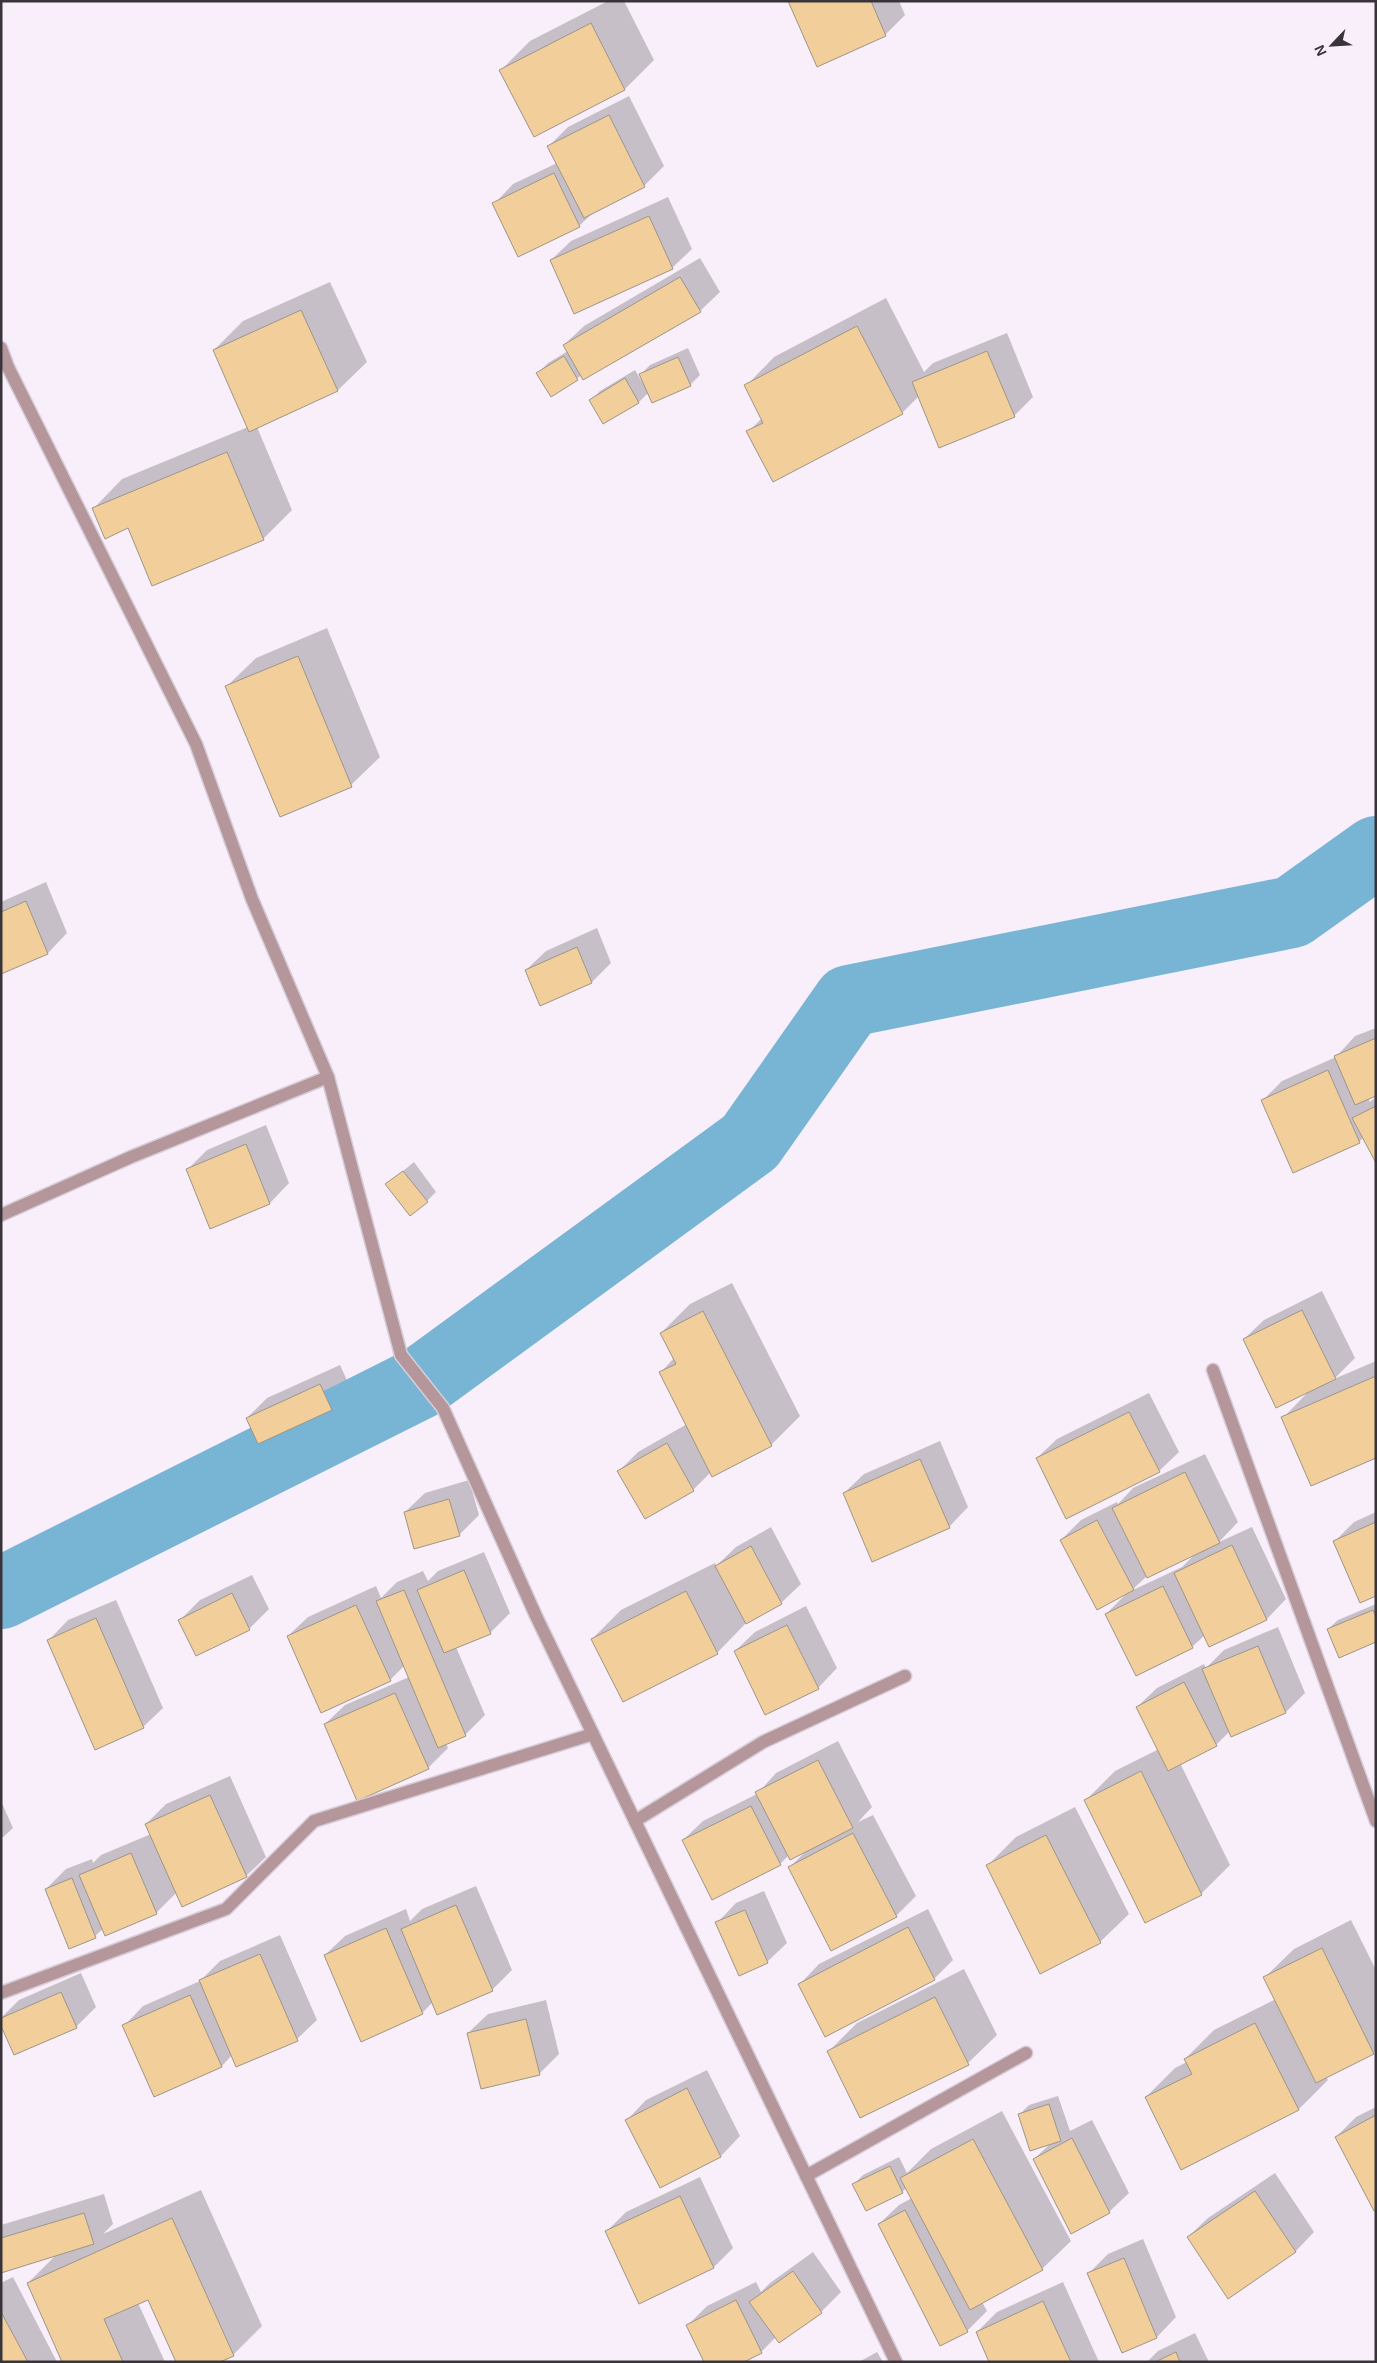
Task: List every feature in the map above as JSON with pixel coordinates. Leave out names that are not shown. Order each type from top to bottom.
[{"type":"street","points":[[1,348],[5,368],[196,744],[252,899],[328,1077],[401,1355],[442,1408],[536,1616],[896,2362]]},
{"type":"street","points":[[1,1216],[130,1158],[328,1077]]},
{"type":"street","points":[[1213,1370],[1376,1821]]},
{"type":"street","points":[[635,1822],[764,1742],[905,1676]]},
{"type":"street","points":[[1,1993],[226,1909],[314,1821],[593,1734]]},
{"type":"street","points":[[806,2176],[1026,2053]]},
{"type":"building","points":[[788,1],[871,1],[886,36],[817,67]]},
{"type":"building","points":[[591,23],[625,90],[534,137],[499,70]]},
{"type":"building","points":[[609,115],[645,187],[584,218],[547,146]]},
{"type":"building","points":[[554,173],[580,227],[518,257],[492,203]]},
{"type":"building","points":[[649,216],[673,269],[574,314],[550,260]]},
{"type":"building","points":[[680,277],[701,312],[583,380],[563,345]]},
{"type":"building","points":[[301,310],[338,391],[249,432],[213,350]]},
{"type":"building","points":[[857,326],[903,414],[773,482],[746,431],[763,423],[744,385]]},
{"type":"building","points":[[987,351],[1015,417],[939,448],[912,382]]},
{"type":"building","points":[[564,356],[578,380],[551,397],[536,373]]},
{"type":"building","points":[[678,357],[691,386],[652,403],[639,374]]},
{"type":"building","points":[[625,378],[639,403],[603,424],[589,400]]},
{"type":"building","points":[[227,452],[264,540],[152,586],[128,528],[105,539],[92,508]]},
{"type":"building","points":[[298,656],[352,787],[280,817],[225,686]]},
{"type":"building","points":[[26,901],[48,954],[1,974],[1,912]]},
{"type":"building","points":[[577,947],[592,983],[540,1006],[525,970]]},
{"type":"building","points":[[1376,1038],[1376,1096],[1355,1105],[1334,1056]]},
{"type":"building","points":[[1328,1070],[1360,1143],[1293,1173],[1261,1100]]},
{"type":"building","points":[[1376,1106],[1376,1163],[1352,1118]]},
{"type":"building","points":[[246,1144],[270,1204],[210,1229],[186,1169]]},
{"type":"building","points":[[403,1171],[428,1202],[410,1216],[385,1184]]},
{"type":"building","points":[[1302,1310],[1336,1379],[1276,1408],[1243,1339]]},
{"type":"building","points":[[703,1311],[772,1446],[712,1477],[659,1372],[676,1364],[660,1333]]},
{"type":"building","points":[[1376,1376],[1376,1458],[1311,1486],[1281,1417]]},
{"type":"building","points":[[320,1384],[332,1410],[258,1444],[246,1418]]},
{"type":"building","points":[[1129,1412],[1160,1472],[1066,1519],[1036,1458]]},
{"type":"building","points":[[667,1443],[694,1491],[645,1519],[617,1471]]},
{"type":"building","points":[[920,1459],[950,1528],[872,1562],[843,1493]]},
{"type":"building","points":[[1185,1472],[1220,1543],[1147,1578],[1112,1508]]},
{"type":"building","points":[[449,1499],[460,1536],[414,1549],[404,1512]]},
{"type":"building","points":[[1097,1520],[1134,1590],[1097,1610],[1060,1540]]},
{"type":"building","points":[[1376,1522],[1376,1596],[1360,1603],[1333,1541]]},
{"type":"building","points":[[1232,1545],[1267,1620],[1209,1647],[1174,1573]]},
{"type":"building","points":[[751,1546],[782,1604],[746,1624],[715,1566]]},
{"type":"building","points":[[464,1570],[491,1634],[444,1653],[417,1590]]},
{"type":"building","points":[[1163,1586],[1193,1648],[1136,1676],[1105,1614]]},
{"type":"building","points":[[404,1590],[466,1736],[438,1748],[376,1601]]},
{"type":"building","points":[[686,1591],[718,1654],[623,1702],[591,1639]]},
{"type":"building","points":[[232,1593],[250,1630],[196,1656],[178,1620]]},
{"type":"building","points":[[356,1605],[391,1681],[321,1713],[287,1636]]},
{"type":"building","points":[[1373,1610],[1376,1617],[1376,1642],[1339,1658],[1327,1629]]},
{"type":"building","points":[[96,1618],[144,1728],[95,1750],[47,1640]]},
{"type":"building","points":[[787,1625],[819,1689],[765,1715],[734,1651]]},
{"type":"building","points":[[1258,1646],[1286,1713],[1231,1737],[1202,1669]]},
{"type":"building","points":[[1184,1682],[1217,1746],[1168,1771],[1136,1707]]},
{"type":"building","points":[[395,1693],[429,1769],[357,1801],[324,1724]]},
{"type":"building","points":[[818,1760],[853,1828],[790,1860],[755,1792]]},
{"type":"building","points":[[1141,1771],[1202,1895],[1145,1923],[1084,1800]]},
{"type":"building","points":[[210,1795],[247,1877],[182,1907],[145,1824]]},
{"type":"building","points":[[751,1806],[781,1865],[712,1900],[682,1840]]},
{"type":"building","points":[[853,1833],[897,1917],[831,1951],[788,1867]]},
{"type":"building","points":[[1046,1835],[1101,1943],[1040,1974],[986,1865]]},
{"type":"building","points":[[131,1853],[157,1914],[105,1936],[79,1875]]},
{"type":"building","points":[[72,1878],[96,1938],[69,1949],[45,1889]]},
{"type":"building","points":[[456,1905],[493,1991],[437,2015],[401,1929]]},
{"type":"building","points":[[745,1910],[768,1963],[739,1976],[715,1922]]},
{"type":"building","points":[[908,1927],[935,1980],[825,2037],[798,1984]]},
{"type":"building","points":[[386,1928],[423,2014],[361,2042],[324,1955]]},
{"type":"building","points":[[1322,1948],[1374,2054],[1316,2083],[1263,1977]]},
{"type":"building","points":[[260,1954],[298,2041],[236,2067],[199,1980]]},
{"type":"building","points":[[61,1992],[77,2028],[14,2055],[1,2026],[1,2018]]},
{"type":"building","points":[[190,1995],[222,2067],[154,2097],[122,2025]]},
{"type":"building","points":[[935,1997],[969,2065],[860,2118],[827,2051]]},
{"type":"building","points":[[526,2019],[540,2075],[481,2089],[467,2033]]},
{"type":"building","points":[[1255,2023],[1299,2110],[1181,2170],[1145,2097],[1192,2074],[1184,2059]]},
{"type":"building","points":[[687,2088],[721,2157],[660,2188],[625,2120]]},
{"type":"building","points":[[1049,2104],[1061,2141],[1030,2151],[1018,2114]]},
{"type":"building","points":[[1376,2115],[1376,2210],[1374,2211],[1335,2137]]},
{"type":"building","points":[[1072,2138],[1110,2213],[1071,2234],[1033,2159]]},
{"type":"building","points":[[973,2139],[1043,2270],[970,2310],[900,2178]]},
{"type":"building","points":[[890,2166],[903,2193],[866,2211],[852,2184]]},
{"type":"building","points":[[1255,2191],[1296,2252],[1228,2299],[1187,2237]]},
{"type":"building","points":[[680,2196],[714,2268],[639,2304],[605,2231]]},
{"type":"building","points":[[905,2210],[968,2332],[940,2346],[878,2224]]},
{"type":"building","points":[[84,2213],[94,2244],[1,2273],[1,2238]]},
{"type":"building","points":[[172,2218],[234,2356],[220,2362],[176,2362],[148,2300],[104,2319],[123,2362],[62,2362],[27,2283]]},
{"type":"building","points":[[1124,2258],[1157,2338],[1122,2353],[1087,2273]]},
{"type":"building","points":[[793,2271],[822,2313],[779,2343],[749,2302]]},
{"type":"building","points":[[736,2300],[762,2353],[744,2362],[704,2362],[686,2325]]},
{"type":"building","points":[[1043,2301],[1071,2362],[989,2362],[976,2332]]},
{"type":"building","points":[[1,2312],[28,2362],[1,2362]]},
{"type":"building","points":[[1176,2352],[1180,2362],[1155,2362]]},
{"type":"waterway","points":[[1,1593],[420,1383],[750,1142],[849,1001],[1292,912],[1376,852]]}]
